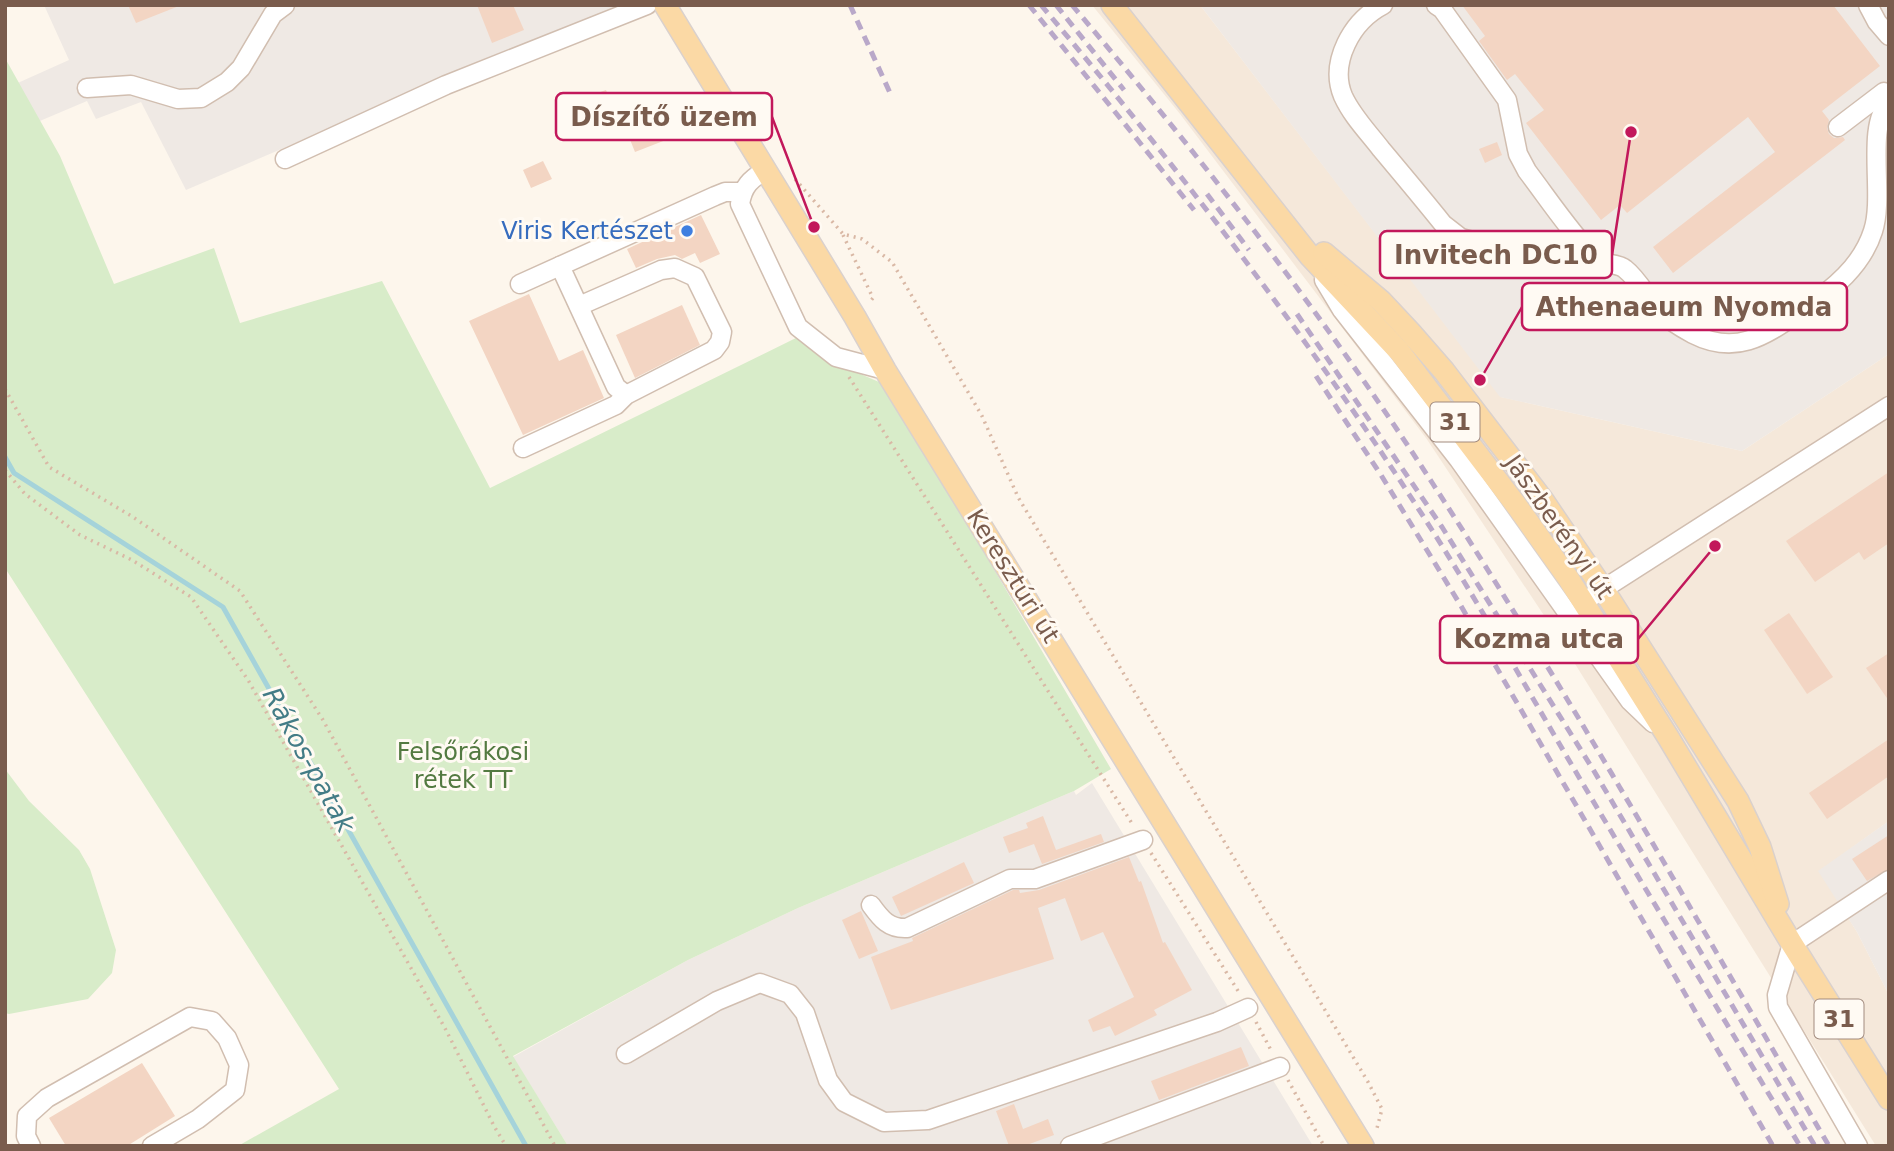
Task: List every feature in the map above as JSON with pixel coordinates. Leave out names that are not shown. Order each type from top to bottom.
[{"type":"main road","name":"Keresztúri út","points":[[665,5],[886,370],[1367,1143]]},
{"type":"main road","name":"Jászberényi út","points":[[1112,5],[1310,256],[1378,327],[1422,380],[1519,509],[1583,603],[1668,737],[1791,942],[1882,1073],[1889,1099]]},
{"type":"main road","name":"Jászberényi út","points":[[1270,207],[1381,301],[1419,342],[1542,499],[1603,589],[1738,801],[1752,828],[1791,942]]},
{"type":"street","points":[[87,88],[131,85],[178,99],[201,98],[226,82],[241,68],[273,14],[285,5]]},
{"type":"street","points":[[285,159],[446,85],[647,5]]},
{"type":"street","points":[[1383,5],[1366,17],[1350,36],[1340,62],[1339,82],[1354,116],[1443,224],[1461,238],[1476,242],[1624,267],[1671,321],[1699,337],[1729,344],[1744,342],[1768,333],[1821,297],[1840,282],[1866,249],[1875,225],[1878,204],[1877,131],[1881,114],[1889,102]]},
{"type":"street","points":[[1436,5],[1442,9],[1507,100],[1518,154],[1527,171],[1598,261]]},
{"type":"street","points":[[1868,5],[1889,36]]},
{"type":"street","points":[[1838,127],[1885,92],[1889,94]]},
{"type":"street","points":[[765,170],[749,180],[742,192],[740,204],[798,327],[836,357],[886,370]]},
{"type":"street","points":[[520,284],[725,191],[742,192]]},
{"type":"street","name":"Jászberényi út","points":[[1310,256],[1342,310],[1459,460],[1630,701],[1668,737]]},
{"type":"street","points":[[560,266],[616,387],[626,395]]},
{"type":"street","points":[[523,448],[616,405],[626,395],[714,350],[720,342],[722,332],[695,277],[675,268],[661,270],[579,306]]},
{"type":"street","points":[[1583,603],[1889,406]]},
{"type":"street","points":[[872,905],[879,916],[895,928],[907,928],[1010,879],[1035,879],[1143,840]]},
{"type":"street","points":[[1858,1146],[1778,1007],[1777,995],[1791,942],[1889,880]]},
{"type":"street","points":[[626,1054],[717,1001],[760,983],[790,994],[805,1013],[828,1080],[844,1102],[884,1122],[928,1120],[1217,1022],[1248,1008]]},
{"type":"street","points":[[31,1146],[26,1136],[27,1116],[47,1098],[190,1017],[212,1021],[227,1038],[239,1065],[235,1090],[198,1119],[152,1146]]},
{"type":"street","points":[[1070,1146],[1280,1067]]},
{"type":"path","points":[[790,173],[843,234],[873,298],[855,317]]},
{"type":"path","points":[[843,234],[862,239],[892,262],[982,416],[1018,497],[1368,1082],[1382,1109],[1367,1143]]},
{"type":"path","points":[[836,357],[1248,1008],[1324,1146]]},
{"type":"path","points":[[5,389],[49,467],[133,517],[240,591],[323,720],[555,1146]]},
{"type":"path","points":[[5,470],[25,494],[80,535],[132,560],[191,597],[248,680],[440,1018],[506,1146]]},
{"type":"shaded area","points":[[44,5],[632,5],[433,84],[186,190],[141,102],[96,119],[87,101],[28,126],[11,86],[69,60]]},
{"type":"shaded area","points":[[1092,5],[1200,5],[1501,397],[1742,451],[1889,354],[1889,821],[1819,871],[1857,932],[1889,995],[1889,1146],[1876,1146],[1557,635],[1426,438],[1180,114]]},
{"type":"shaded area","points":[[1200,5],[1889,5],[1889,354],[1742,451],[1500,397]]},
{"type":"shaded area","points":[[1092,783],[1313,1146],[568,1146],[513,1057],[688,960],[798,908],[1074,791],[1076,795]]},
{"type":"shaded area","points":[[1889,821],[1889,995],[1857,932],[1818,871]]},
{"type":"green space","name":"Felsőrákosi rétek TT","points":[[5,58],[60,156],[114,284],[214,248],[240,323],[382,281],[490,488],[800,336],[835,363],[886,385],[1111,769],[1074,791],[798,908],[688,960],[513,1056],[568,1146],[238,1146],[339,1089],[5,568]]},
{"type":"green space","points":[[5,769],[29,801],[79,850],[90,869],[116,950],[112,973],[88,999],[9,1014],[5,1013]]},
{"type":"building","points":[[128,5],[179,5],[179,6],[136,23]]},
{"type":"building","points":[[477,5],[513,5],[524,30],[492,43]]},
{"type":"building","points":[[1462,5],[1833,5],[1880,66],[1822,111],[1829,120],[1829,134],[1834,138],[1843,137],[1845,140],[1673,273],[1653,247],[1775,152],[1748,117],[1627,213],[1620,205],[1601,220],[1526,123],[1544,110],[1515,74],[1507,80],[1479,41],[1485,36]]},
{"type":"building","points":[[606,90],[618,120],[675,97],[689,131],[635,152],[627,132],[611,138],[594,94]]},
{"type":"building","points":[[1497,142],[1502,155],[1485,163],[1479,149]]},
{"type":"building","points":[[543,161],[552,179],[531,188],[523,170]]},
{"type":"building","name":"Viris Kertészet","points":[[701,215],[720,254],[700,263],[695,253],[682,259],[675,255],[636,268],[627,249]]},
{"type":"building","points":[[529,294],[559,361],[583,350],[604,398],[523,435],[469,321]]},
{"type":"building","points":[[682,305],[700,345],[635,378],[616,335]]},
{"type":"building","points":[[1889,472],[1889,543],[1864,560],[1859,552],[1815,582],[1786,541]]},
{"type":"building","points":[[1789,613],[1833,677],[1807,694],[1764,630]]},
{"type":"building","points":[[1889,653],[1889,701],[1866,668]]},
{"type":"building","points":[[1889,739],[1889,776],[1827,819],[1809,793]]},
{"type":"building","points":[[1043,816],[1056,850],[1101,834],[1104,842],[1042,864],[1034,844],[1009,853],[1003,837],[1028,828],[1026,823]]},
{"type":"building","points":[[1889,835],[1889,869],[1867,881],[1852,859]]},
{"type":"building","points":[[1129,857],[1139,882],[1141,881],[1163,943],[1165,942],[1192,990],[1154,1010],[1157,1015],[1115,1036],[1110,1026],[1093,1032],[1088,1020],[1134,997],[1103,932],[1081,941],[1065,898],[1038,908],[1054,959],[891,1010],[871,957],[913,941],[912,938],[1013,890],[1019,890],[1020,893],[1039,890]]},
{"type":"building","points":[[964,862],[974,883],[901,916],[892,897]]},
{"type":"building","points":[[861,911],[878,951],[859,959],[842,920]]},
{"type":"building","points":[[1241,1047],[1249,1066],[1159,1100],[1151,1081]]},
{"type":"building","points":[[142,1063],[175,1116],[127,1146],[66,1146],[49,1118]]},
{"type":"building","points":[[1014,1104],[1023,1129],[1048,1119],[1054,1135],[1024,1146],[1009,1146],[996,1111]]},
{"type":"waterway","name":"Rákos-patak","points":[[5,457],[14,473],[223,607],[526,1146]]},
{"type":"railway","points":[[850,5],[891,95]]},
{"type":"railway","points":[[1029,5],[1194,210]]},
{"type":"railway","points":[[1041,5],[1246,261],[1387,461],[1470,592],[1800,1146]]},
{"type":"railway","points":[[1056,5],[1124,90]]},
{"type":"railway","points":[[1072,5],[1214,179],[1305,299],[1392,422],[1485,565],[1586,730],[1829,1146]]},
{"type":"railway","points":[[1207,194],[1249,250]]},
{"type":"railway","points":[[1297,314],[1442,527],[1594,771],[1815,1146]]},
{"type":"railway","points":[[1316,376],[1381,475],[1461,606],[1773,1146]]},
{"type":"place","name":"Invitech DC10","points":[[1631,132]]},
{"type":"place","name":"Díszítő üzem","points":[[814,227]]},
{"type":"place","name":"Viris Kertészet","points":[[687,231]]},
{"type":"place","name":"Athenaeum Nyomda","points":[[1480,380]]},
{"type":"place","name":"Kozma utca","points":[[1715,546]]}]
